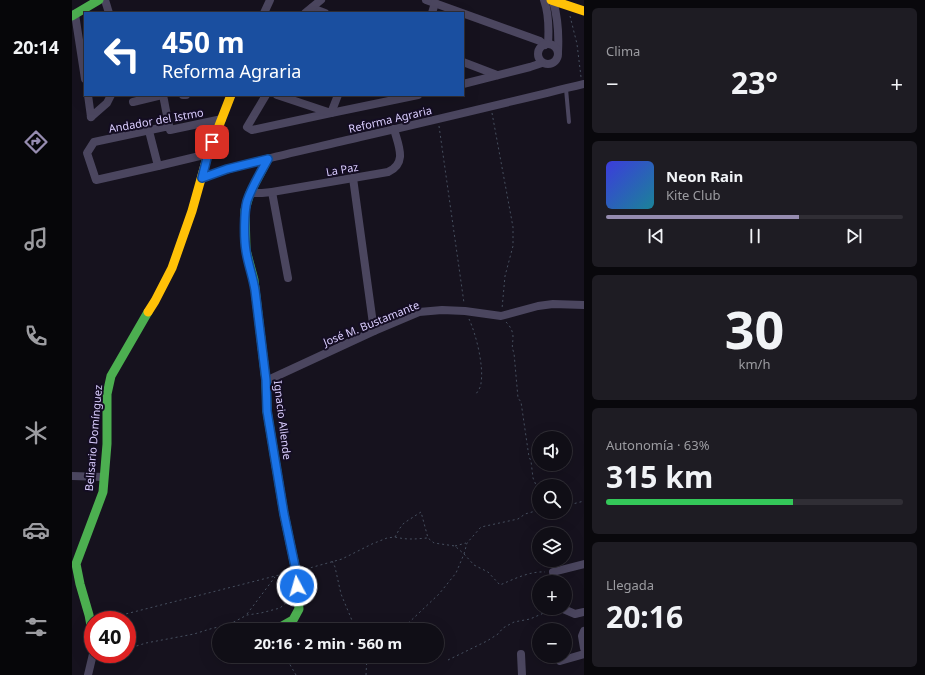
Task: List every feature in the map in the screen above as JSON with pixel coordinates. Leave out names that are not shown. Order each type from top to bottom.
[{"type":"street","points":[[84,74],[73,15],[99,0]]},
{"type":"street","points":[[106,0],[109,12]]},
{"type":"street","points":[[264,12],[270,0]]},
{"type":"street","points":[[308,11],[321,0]]},
{"type":"street","points":[[426,0],[460,12]]},
{"type":"street","points":[[546,44],[548,19],[547,10],[557,2]]},
{"type":"street","points":[[557,2],[584,11]]},
{"type":"street","points":[[464,84],[542,63],[554,63],[558,56],[559,39],[557,2]]},
{"type":"street","points":[[432,12],[435,3]]},
{"type":"street","points":[[464,13],[554,46],[558,52]]},
{"type":"street","points":[[542,63],[538,53],[542,46],[546,44]]},
{"type":"street","points":[[464,62],[498,75]]},
{"type":"street","name":"Reforma Agraria","points":[[202,178],[227,169],[583,84]]},
{"type":"street","points":[[88,96],[91,117],[107,103],[110,96]]},
{"type":"street","points":[[133,102],[158,96]]},
{"type":"street","points":[[162,96],[169,126]]},
{"type":"street","name":"Belisario Domínguez","points":[[88,611],[76,564],[103,492],[107,444],[107,394],[111,376],[172,268],[192,211],[207,158],[231,96]]},
{"type":"street","points":[[265,96],[247,127],[252,130],[404,97]]},
{"type":"street","points":[[280,96],[331,113]]},
{"type":"street","points":[[331,113],[338,96]]},
{"type":"street","name":"Andador del Istmo","points":[[158,166],[96,180],[87,153],[94,142],[169,126],[170,130],[222,119]]},
{"type":"street","name":"La Paz","points":[[250,193],[272,192],[388,172],[398,165],[400,160],[394,129]]},
{"type":"street","points":[[149,131],[158,166],[207,158]]},
{"type":"street","name":"Ignacio Allende","points":[[268,159],[250,193],[245,210],[246,250],[254,280],[266,380],[267,411],[284,514],[296,571],[299,609],[293,620],[288,623]]},
{"type":"street","points":[[353,178],[374,331]]},
{"type":"street","points":[[272,192],[288,278]]},
{"type":"street","name":"José M. Bustamante","points":[[266,380],[420,312],[442,310],[465,311],[501,316],[538,306],[553,304],[584,305]]},
{"type":"street","points":[[72,476],[104,477]]},
{"type":"street","points":[[554,575],[553,572],[584,564]]},
{"type":"street","points":[[572,613],[575,614],[584,612]]},
{"type":"street","points":[[584,631],[582,636],[584,648]]},
{"type":"street","points":[[521,654],[522,675]]},
{"type":"street","points":[[572,658],[584,654]]},
{"type":"street","points":[[88,675],[93,663]]},
{"type":"lane","points":[[566,88],[569,122]]},
{"type":"path","points":[[557,2],[577,44],[583,84]]},
{"type":"path","points":[[438,119],[465,311],[470,321],[477,344],[482,370],[481,384],[476,394]]},
{"type":"path","points":[[572,505],[584,502]]},
{"type":"path","points":[[396,537],[404,523],[421,512],[428,538],[434,543],[455,546],[467,543]]},
{"type":"path","points":[[408,623],[439,594],[456,573],[467,543],[481,527],[518,519],[524,514],[532,512]]},
{"type":"path","points":[[136,611],[342,559],[387,538],[396,537],[404,540],[414,540],[428,538]]},
{"type":"path","points":[[455,546],[474,565],[488,572],[500,585],[539,571],[553,572]]},
{"type":"path","points":[[332,561],[335,567],[341,594],[353,623]]},
{"type":"path","points":[[247,615],[276,576]]},
{"type":"path","points":[[136,646],[194,634],[230,624],[247,615],[280,608],[290,599]]},
{"type":"path","points":[[448,660],[487,641],[498,634],[502,628],[514,622],[530,619],[539,615]]},
{"type":"path","points":[[289,663],[296,675]]},
{"type":"path","points":[[366,675],[367,663]]},
{"type":"traffic: fast","points":[[72,16],[99,0]]},
{"type":"traffic: fast","points":[[268,159],[250,193],[245,210],[246,250],[254,280],[266,381],[267,411],[284,514],[296,571],[299,609],[293,620],[288,623]]},
{"type":"traffic: fast","points":[[88,611],[76,564],[103,492],[107,444],[107,394],[111,376],[148,312]]},
{"type":"traffic: slow","points":[[551,0],[584,11]]},
{"type":"traffic: slow","points":[[148,312],[172,268],[192,211],[208,154],[231,96]]},
{"type":"route","points":[[212,142],[202,178],[227,169],[268,159],[247,201],[245,210],[245,241],[254,280],[266,380],[267,411],[284,514],[296,571],[297,586]]}]
